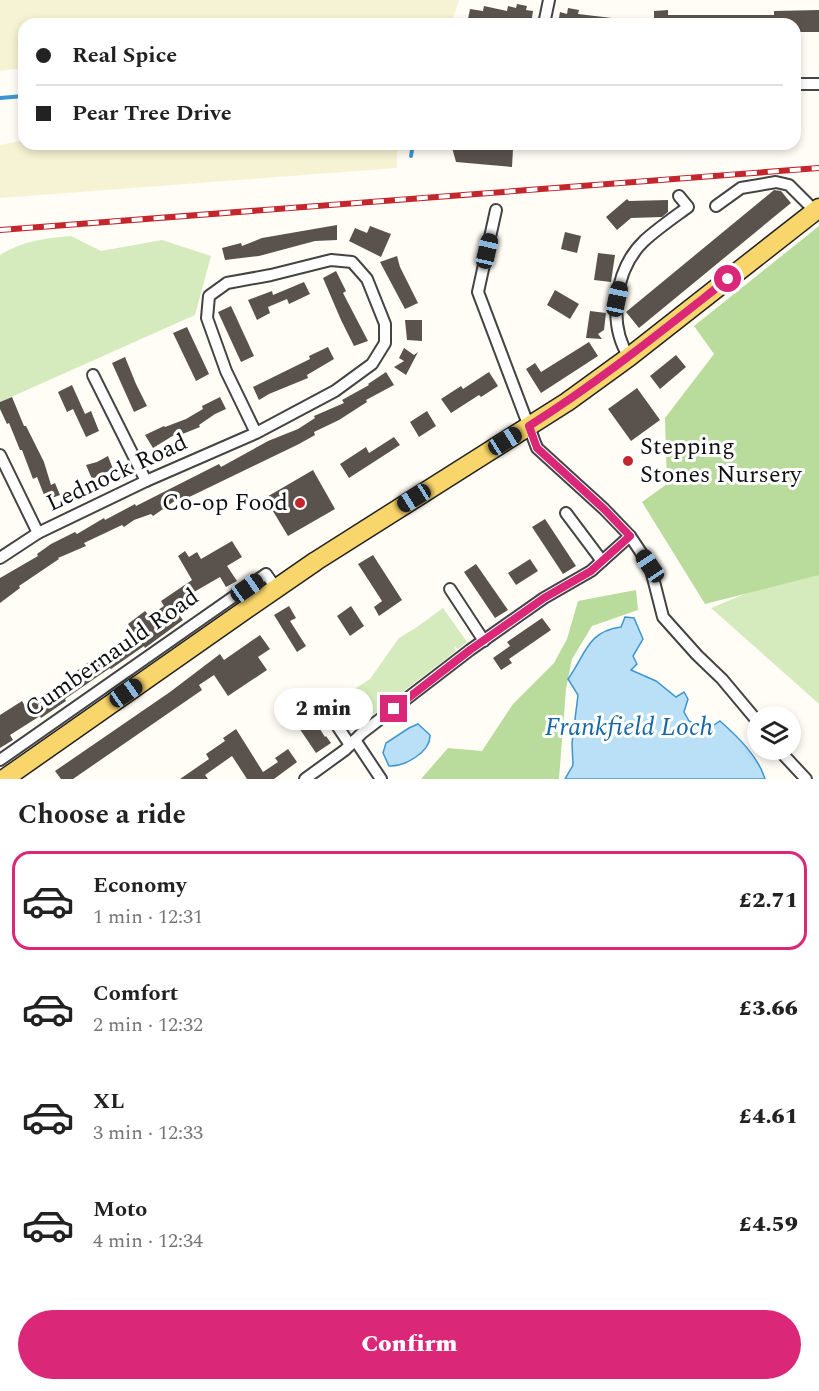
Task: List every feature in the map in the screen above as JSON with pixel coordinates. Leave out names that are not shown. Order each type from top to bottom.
[{"type":"main road","name":"Cumbernauld Road","points":[[4,779],[276,588],[567,402],[629,357],[817,210]]},
{"type":"street","points":[[544,18],[549,0]]},
{"type":"street","points":[[801,84],[819,84]]},
{"type":"street","points":[[716,206],[741,188],[776,182],[789,185],[817,210]]},
{"type":"street","points":[[629,357],[621,344],[616,323],[617,299],[624,268],[643,242],[688,207],[679,196]]},
{"type":"street","points":[[496,210],[478,292],[537,448],[630,536],[650,566],[663,617],[747,709]]},
{"type":"street","points":[[331,260],[352,262],[367,279],[385,324],[385,343],[372,364],[335,391],[256,433],[222,360],[207,318],[209,296],[227,283],[272,275],[331,260]]},
{"type":"street","points":[[93,375],[146,481]]},
{"type":"street","name":"Lednock Road","points":[[0,558],[38,533],[146,481],[256,433]]},
{"type":"street","points":[[0,455],[38,533]]},
{"type":"street","points":[[566,513],[602,561]]},
{"type":"street","points":[[305,779],[484,641],[544,598],[591,571],[630,536]]},
{"type":"street","name":"Cumbernauld Road","points":[[0,760],[266,574],[276,588]]},
{"type":"street","points":[[450,589],[484,641]]},
{"type":"street","points":[[326,709],[381,779]]},
{"type":"street","points":[[788,760],[806,779]]},
{"type":"shaded area","points":[[0,0],[459,0],[453,18],[18,18],[18,69],[0,71]]},
{"type":"shaded area","points":[[18,141],[18,150],[397,150],[397,168],[0,198],[0,145]]},
{"type":"green space","points":[[819,226],[819,575],[705,604],[642,502],[667,484],[665,418],[714,354],[694,326]]},
{"type":"green space","points":[[71,236],[101,251],[162,240],[211,256],[195,315],[0,402],[0,255],[26,243]]},
{"type":"green space","points":[[819,563],[819,704],[711,608]]},
{"type":"green space","points":[[636,590],[638,610],[592,626],[572,659],[566,689],[559,779],[421,779],[448,748],[482,751],[513,704],[554,663],[567,639],[578,601]]},
{"type":"green space","points":[[443,608],[467,642],[458,649],[454,646],[456,651],[374,714],[369,712],[372,715],[347,734],[323,699],[353,690],[370,679],[399,638]]},
{"type":"water","name":"Frankfield Loch","points":[[625,617],[634,618],[643,639],[633,656],[637,664],[631,670],[656,681],[676,697],[684,692],[688,699],[684,712],[689,721],[708,729],[720,721],[747,749],[747,760],[758,762],[765,779],[565,779],[573,765],[572,743],[578,695],[568,679],[594,639],[610,629],[621,627]]},
{"type":"water","points":[[418,724],[430,735],[426,747],[409,761],[389,766],[383,753],[386,743]]},
{"type":"building","points":[[517,4],[527,6],[526,10],[533,11],[532,18],[468,18],[470,9],[483,11],[484,6],[507,11],[508,6],[516,8]]},
{"type":"building","points":[[568,8],[579,10],[578,14],[612,18],[559,18],[560,12],[567,14]]},
{"type":"building","points":[[668,10],[668,15],[774,15],[774,11],[819,10],[819,32],[801,32],[801,18],[654,18],[654,11]]},
{"type":"building","points":[[453,150],[513,150],[512,167],[456,162]]},
{"type":"building","points":[[774,190],[781,191],[791,203],[639,328],[626,312]]},
{"type":"building","points":[[627,199],[629,201],[668,200],[668,212],[662,217],[631,218],[617,230],[606,217]]},
{"type":"building","points":[[337,225],[337,240],[315,241],[259,256],[225,260],[222,248],[241,243],[242,246],[262,238]]},
{"type":"building","points":[[370,226],[391,234],[381,257],[349,241],[355,228],[367,233]]},
{"type":"building","points":[[565,232],[581,236],[577,253],[561,249]]},
{"type":"building","points":[[598,253],[615,255],[611,282],[594,280]]},
{"type":"building","points":[[397,256],[418,303],[405,309],[380,262]]},
{"type":"building","points":[[336,271],[346,291],[343,293],[368,341],[354,346],[323,278]]},
{"type":"building","points":[[304,282],[310,294],[289,304],[287,299],[268,307],[270,313],[257,320],[248,300],[272,291],[273,295]]},
{"type":"building","points":[[555,290],[579,304],[570,319],[547,305]]},
{"type":"building","points":[[231,306],[254,356],[241,362],[218,312]]},
{"type":"building","points":[[590,311],[606,313],[604,330],[598,334],[602,339],[586,338]]},
{"type":"building","points":[[405,320],[422,320],[422,341],[407,340]]},
{"type":"building","points":[[187,327],[209,374],[196,381],[173,333]]},
{"type":"building","points":[[589,342],[598,356],[541,393],[526,369],[535,363],[541,372]]},
{"type":"building","points":[[328,347],[334,359],[307,375],[308,378],[259,400],[253,387],[310,359],[309,356]]},
{"type":"building","points":[[404,348],[414,355],[418,352],[406,375],[394,367],[404,361],[399,358]]},
{"type":"building","points":[[676,355],[686,367],[660,389],[650,376]]},
{"type":"building","points":[[125,357],[147,406],[134,412],[112,363]]},
{"type":"building","points":[[386,372],[394,385],[366,400],[367,402],[339,420],[314,432],[315,435],[181,501],[179,498],[153,516],[151,514],[134,520],[124,527],[122,525],[84,543],[86,546],[58,558],[0,603],[0,578],[38,556],[37,554],[51,544],[75,532],[77,534],[104,518],[105,520],[135,504],[136,506],[219,464],[221,467],[268,441],[298,429],[315,418],[314,416],[344,403],[342,400],[369,385]]},
{"type":"building","points":[[489,372],[498,386],[451,413],[441,399],[461,386],[463,389]]},
{"type":"building","points":[[72,385],[85,414],[91,411],[99,431],[86,437],[73,409],[67,412],[58,392]]},
{"type":"building","points":[[637,388],[660,420],[631,441],[608,409]]},
{"type":"building","points":[[12,397],[24,426],[44,462],[51,485],[55,483],[60,495],[46,500],[37,477],[33,479],[22,450],[0,409],[0,402]]},
{"type":"building","points":[[220,397],[226,409],[199,425],[200,427],[180,435],[179,432],[153,448],[145,435],[186,419],[203,409],[202,406]]},
{"type":"building","points":[[427,411],[436,426],[419,437],[410,422]]},
{"type":"building","points":[[394,437],[400,445],[349,478],[340,464],[366,447],[369,453]]},
{"type":"building","points":[[108,456],[113,469],[92,479],[86,465]]},
{"type":"building","name":"Co-op Food","points":[[313,470],[335,509],[288,536],[265,498]]},
{"type":"building","points":[[545,519],[576,566],[563,574],[532,527]]},
{"type":"building","points":[[232,541],[242,557],[227,566],[237,581],[226,587],[220,577],[194,592],[198,598],[177,612],[183,620],[145,648],[144,646],[65,699],[66,701],[41,718],[40,716],[10,735],[13,740],[0,748],[0,715],[22,701],[26,708],[93,659],[94,661],[134,633],[128,624],[145,611],[149,616],[164,606],[161,601],[192,580],[178,556],[185,551],[189,557],[197,552],[201,559]]},
{"type":"building","points":[[373,555],[402,600],[379,616],[374,607],[382,601],[358,564]]},
{"type":"building","points":[[530,559],[538,571],[516,585],[508,573]]},
{"type":"building","points":[[476,564],[508,610],[495,618],[464,572]]},
{"type":"building","points":[[289,606],[296,618],[290,621],[306,646],[297,652],[274,615]]},
{"type":"building","points":[[351,606],[364,626],[350,636],[337,616]]},
{"type":"building","points":[[542,618],[551,630],[509,659],[512,663],[501,670],[493,658],[510,646],[507,642]]},
{"type":"building","points":[[260,635],[270,649],[258,657],[267,670],[228,696],[214,675],[199,685],[202,690],[73,779],[61,779],[55,771],[170,692],[220,654],[224,660]]},
{"type":"building","points":[[309,712],[331,743],[316,753],[295,722]]},
{"type":"building","points":[[236,729],[263,772],[278,762],[275,758],[288,749],[297,762],[274,779],[247,779],[232,756],[205,775],[208,779],[180,779],[209,759],[206,754],[225,741],[223,738]]},
{"type":"waterway","points":[[0,98],[18,96]]},
{"type":"waterway","points":[[411,156],[412,150]]},
{"type":"railway","points":[[0,230],[819,168]]},
{"type":"place","name":"Stepping Stones Nursery","points":[[628,461]]},
{"type":"place","name":"Co-op Food","points":[[300,503]]},
{"type":"route","points":[[394,709],[470,650],[544,598],[591,571],[630,536],[537,448],[529,426],[567,402],[629,357],[728,279]]}]
